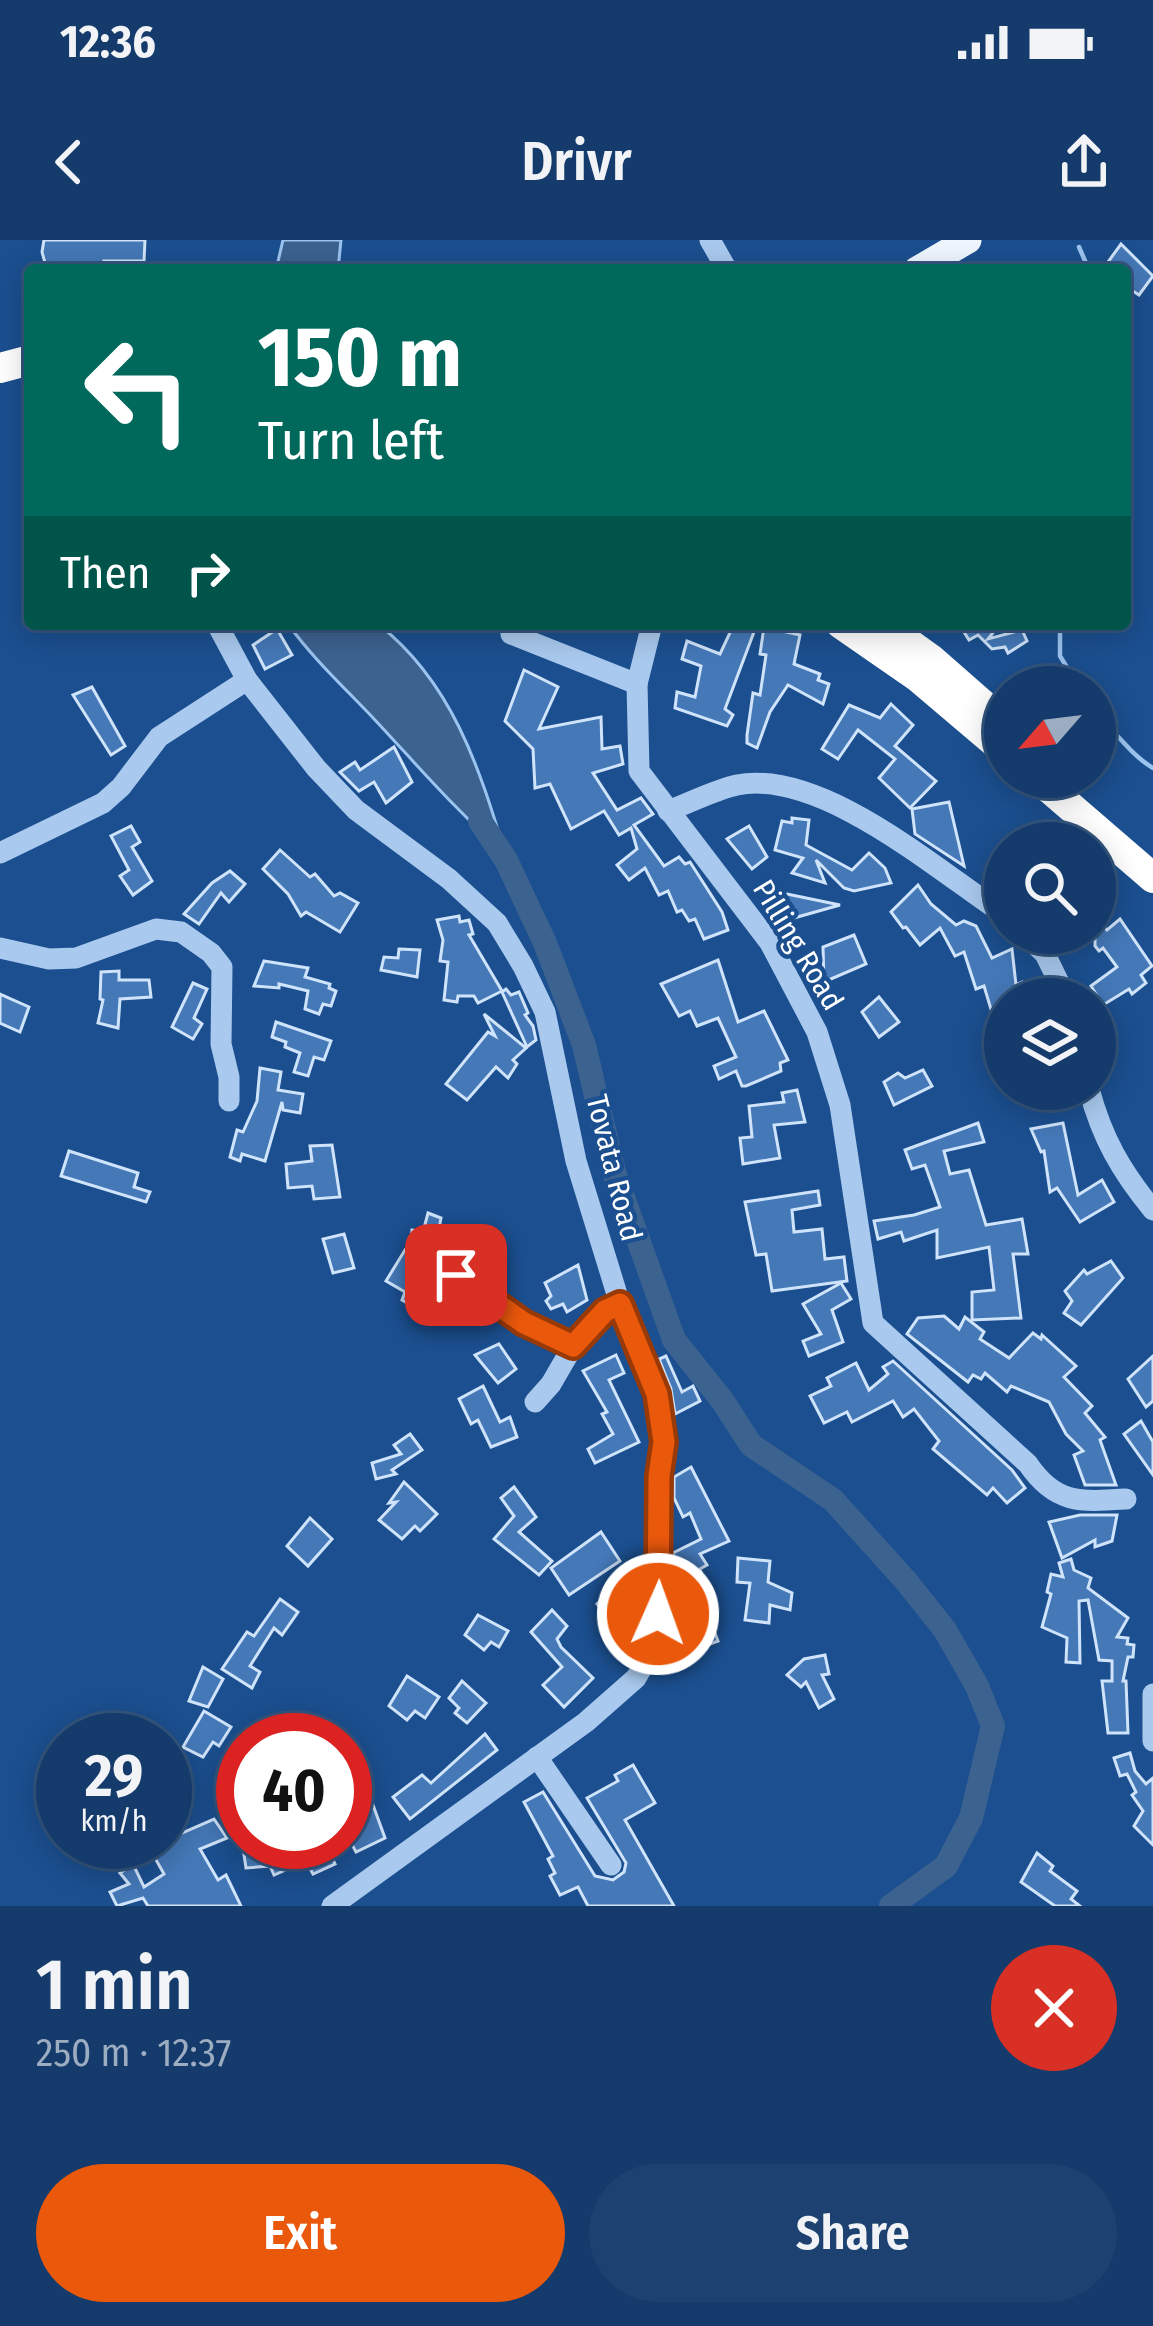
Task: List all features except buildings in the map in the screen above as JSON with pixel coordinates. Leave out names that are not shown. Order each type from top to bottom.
[{"type":"highway","points":[[850,630],[919,678],[984,733]]},
{"type":"highway","points":[[890,630],[984,706]]},
{"type":"highway","points":[[1060,798],[1153,878]]},
{"type":"highway","points":[[1089,798],[1153,854]]},
{"type":"main road","points":[[926,264],[968,240]]},
{"type":"street","name":"Tovata Road","points":[[220,630],[247,680],[316,768],[356,810],[497,923],[523,966],[545,1012],[576,1161],[620,1304],[657,1394],[664,1442],[659,1476],[658,1614],[650,1654],[636,1678],[586,1722],[332,1906]]},
{"type":"street","name":"Pilling Road","points":[[650,630],[637,684],[639,771],[770,943],[817,1032],[840,1105],[873,1323],[1028,1464],[1047,1488],[1073,1499],[1126,1499]]},
{"type":"street","points":[[511,634],[637,684]]},
{"type":"street","points":[[0,853],[104,803],[159,737],[247,680]]},
{"type":"street","points":[[668,811],[738,784],[776,786],[867,818],[984,900]]},
{"type":"street","points":[[0,948],[76,958],[156,928],[181,932],[211,953],[221,967],[221,1044],[229,1101]]},
{"type":"street","points":[[1094,1110],[1100,1132],[1120,1169],[1153,1210]]},
{"type":"street","points":[[456,1275],[524,1323],[573,1346]]},
{"type":"street","points":[[535,1402],[573,1346],[605,1311],[620,1304]]},
{"type":"street","points":[[1153,1694],[1153,1741]]},
{"type":"street","points":[[537,1756],[611,1865]]},
{"type":"water","points":[[283,240],[341,240],[339,264],[277,264]]},
{"type":"water","points":[[293,630],[385,630],[404,647],[460,728],[505,853],[470,821]]},
{"type":"waterway","points":[[1079,247],[1086,264]]},
{"type":"waterway","points":[[1060,630],[1060,656],[1066,666]]},
{"type":"waterway","points":[[1116,734],[1153,768]]},
{"type":"waterway","points":[[480,821],[506,860],[545,943],[584,1045],[614,1172],[674,1340],[751,1445],[833,1500],[906,1581],[945,1630],[993,1726],[971,1818],[946,1866],[891,1906]]},
{"type":"route","points":[[456,1275],[524,1323],[573,1346],[605,1311],[620,1304],[657,1394],[664,1442],[659,1476],[658,1614]]}]
